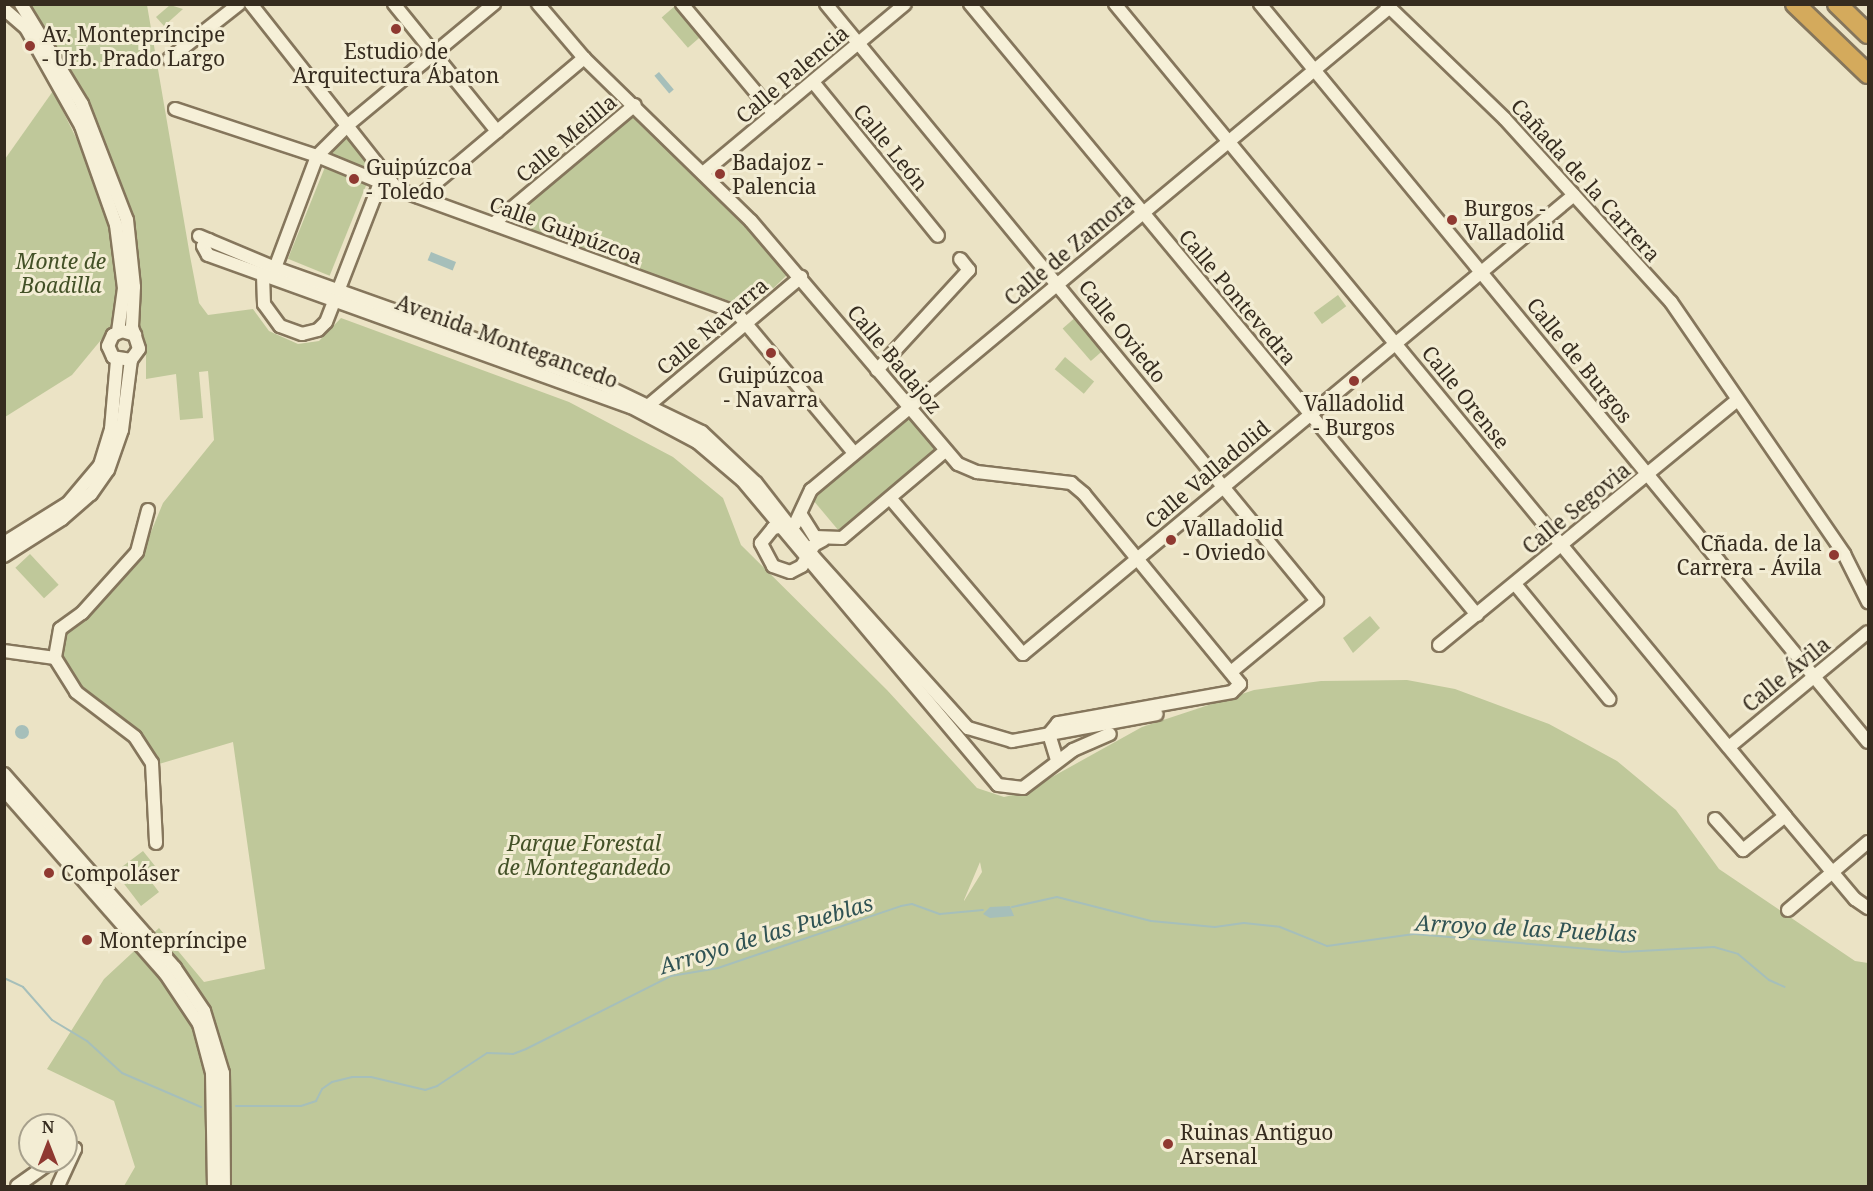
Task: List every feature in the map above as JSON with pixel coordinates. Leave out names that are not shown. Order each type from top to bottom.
[{"type":"highway","points":[[1795,4],[1869,74]]},
{"type":"highway","points":[[1837,4],[1869,34]]},
{"type":"street","points":[[4,556],[62,519],[91,494],[108,470],[122,430],[130,360],[139,349],[135,335],[132,245],[127,220],[82,104],[21,4]]},
{"type":"street","points":[[169,59],[239,4]]},
{"type":"street","points":[[251,4],[397,189]]},
{"type":"street","points":[[393,4],[496,131]]},
{"type":"street","points":[[380,183],[338,296],[318,330],[294,333],[280,326],[268,312],[262,296],[263,274],[275,268],[317,156],[348,125],[494,4]]},
{"type":"street","name":"Calle Badajoz","points":[[538,4],[584,58],[703,173],[801,277],[958,464],[977,472],[1071,483],[1138,557],[1233,671],[1240,687]]},
{"type":"street","points":[[682,4],[774,114]]},
{"type":"street","name":"Calle Oviedo","points":[[826,4],[1059,283],[1317,601],[1233,671]]},
{"type":"street","name":"Calle Palencia","points":[[703,173],[905,4]]},
{"type":"street","name":"Calle Pontevedra","points":[[970,4],[1477,615]]},
{"type":"street","name":"Calle Orense","points":[[1115,4],[1785,816],[1855,899],[1869,908]]},
{"type":"street","name":"Calle de Burgos","points":[[1260,4],[1483,271],[1869,742]]},
{"type":"street","name":"Calle de Zamora","points":[[782,526],[795,524],[811,490],[854,453],[1388,6]]},
{"type":"street","name":"Cañada de la Carrera","points":[[1388,6],[1505,119],[1671,302],[1844,554],[1869,602]]},
{"type":"street","points":[[4,9],[26,28],[81,126],[117,225],[124,288],[118,332],[108,346],[117,360],[111,429],[100,465],[68,503],[4,543]]},
{"type":"street","points":[[419,197],[584,58]]},
{"type":"street","name":"Calle León","points":[[813,82],[938,236]]},
{"type":"street","name":"Calle Melilla","points":[[493,224],[635,105]]},
{"type":"street","name":"Calle Guipúzcoa","points":[[175,109],[317,156],[380,183],[737,313],[854,453]]},
{"type":"street","points":[[363,176],[371,171],[375,160]]},
{"type":"street","name":"Calle Valladolid","points":[[890,498],[1023,654],[1309,413],[1574,195]]},
{"type":"street","name":"Avenida Montegancedo","points":[[782,526],[732,457],[702,432],[649,405],[338,296],[208,255],[203,246],[204,238],[338,296],[631,407],[674,427],[742,480],[989,777],[1007,789],[1023,788],[1057,760],[1110,734]]},
{"type":"street","points":[[877,370],[969,270],[960,259]]},
{"type":"street","name":"Calle Navarra","points":[[649,405],[801,277]]},
{"type":"street","points":[[118,332],[135,335]]},
{"type":"street","points":[[117,360],[130,360]]},
{"type":"street","name":"Calle Segovia","points":[[1439,645],[1737,400]]},
{"type":"street","points":[[782,526],[766,533],[761,543],[768,561],[784,572],[797,570],[809,558],[814,545],[823,540],[846,536],[945,451]]},
{"type":"street","points":[[148,510],[137,552],[82,613],[60,629],[55,658],[76,692],[135,738],[152,763],[156,843]]},
{"type":"street","points":[[801,515],[810,533],[823,540]]},
{"type":"street","name":"Avenida Montegancedo","points":[[809,558],[954,716],[979,733],[1012,741],[1049,734],[1058,723],[1233,692],[1240,687]]},
{"type":"street","points":[[1515,584],[1609,699]]},
{"type":"street","name":"Calle Ávila","points":[[1729,747],[1869,633]]},
{"type":"street","points":[[4,651],[55,658]]},
{"type":"street","points":[[962,744],[979,733]]},
{"type":"street","points":[[1049,734],[1057,760]]},
{"type":"street","points":[[4,774],[175,968],[204,1011],[223,1073],[225,1186]]},
{"type":"street","points":[[4,790],[165,973],[199,1024],[212,1073],[214,1186]]},
{"type":"street","points":[[1715,819],[1743,850],[1785,816]]},
{"type":"street","points":[[1788,910],[1869,842]]},
{"type":"street","points":[[17,1186],[35,1173]]},
{"type":"green space","name":"Parque Forestal de Montegandedo","points":[[29,5],[147,5],[199,303],[208,315],[253,309],[269,331],[298,344],[319,341],[341,318],[569,402],[673,457],[723,498],[741,545],[887,690],[977,788],[1004,797],[1025,792],[1142,727],[1254,690],[1321,681],[1407,680],[1455,689],[1549,724],[1617,761],[1676,810],[1719,869],[1855,961],[1868,963],[1868,1186],[124,1186],[135,1167],[114,1101],[47,1069],[104,979],[159,928],[204,982],[265,969],[233,742],[159,764],[87,696],[58,655],[67,628],[141,556],[163,503],[214,440],[208,371],[199,372],[203,418],[180,420],[176,374],[146,379],[146,353],[137,322],[136,238],[87,105]],"holes":[[[980,862],[982,872],[964,901]]]},
{"type":"green space","points":[[170,5],[183,9],[164,26],[156,17]]},
{"type":"green space","points":[[676,5],[702,35],[688,48],[662,17]]},
{"type":"green space","name":"Monte de Boadilla","points":[[53,91],[88,162],[106,217],[115,252],[116,312],[110,329],[72,375],[5,417],[5,159]]},
{"type":"green space","points":[[631,116],[638,116],[712,191],[788,274],[752,309],[507,222]]},
{"type":"green space","points":[[347,133],[370,165],[365,169],[327,154]]},
{"type":"green space","points":[[325,167],[367,184],[330,276],[288,259]]},
{"type":"green space","points":[[1338,295],[1346,306],[1322,324],[1314,313]]},
{"type":"green space","points":[[1077,316],[1105,348],[1091,361],[1063,328]]},
{"type":"green space","points":[[1065,357],[1094,381],[1084,394],[1055,369]]},
{"type":"green space","points":[[907,416],[936,450],[839,531],[810,497]]},
{"type":"green space","points":[[30,554],[59,585],[44,598],[15,568]]},
{"type":"green space","points":[[1370,616],[1380,628],[1353,653],[1343,638]]},
{"type":"green space","points":[[143,851],[159,871],[149,879],[159,892],[141,906],[115,872]]},
{"type":"water","points":[[659,72],[674,90],[669,93],[654,76]]},
{"type":"water","points":[[431,252],[456,262],[453,270],[428,260]]},
{"type":"water","points":[[19,725],[25,725],[29,732],[25,739],[19,739],[15,735],[15,729]]},
{"type":"water","points":[[1010,906],[1014,916],[990,918],[983,914],[990,907]]},
{"type":"waterway","name":"Arroyo de las Pueblas","points":[[1012,907],[1057,897],[1151,921],[1215,927],[1244,923],[1280,927],[1327,946],[1414,934],[1622,952],[1714,947],[1738,954],[1769,980],[1785,987]]},
{"type":"waterway","name":"Arroyo de las Pueblas","points":[[236,1106],[301,1106],[316,1101],[322,1089],[332,1082],[352,1077],[371,1077],[425,1090],[437,1086],[487,1053],[513,1054],[526,1049],[671,976],[718,968],[901,906],[912,904],[940,914],[983,910]]},
{"type":"waterway","name":"Arroyo de las Pueblas","points":[[4,978],[23,987],[52,1020],[87,1041],[122,1073],[201,1107]]},
{"type":"place","name":"Estudio de Arquitectura Ábaton","points":[[396,29]]},
{"type":"place","name":"Av. Montepríncipe - Urb. Prado Largo","points":[[30,46]]},
{"type":"place","name":"Badajoz - Palencia","points":[[720,174]]},
{"type":"place","name":"Guipúzcoa - Toledo","points":[[354,179]]},
{"type":"place","name":"Burgos - Valladolid","points":[[1452,220]]},
{"type":"place","name":"Guipúzcoa - Navarra","points":[[771,353]]},
{"type":"place","name":"Valladolid - Burgos","points":[[1354,381]]},
{"type":"place","name":"Valladolid - Oviedo","points":[[1171,540]]},
{"type":"place","name":"Cñada. de la Carrera - Ávila","points":[[1834,555]]},
{"type":"place","name":"Compoláser","points":[[49,873]]},
{"type":"place","name":"Montepríncipe","points":[[87,940]]},
{"type":"place","name":"Ruinas Antiguo Arsenal","points":[[1168,1144]]}]
